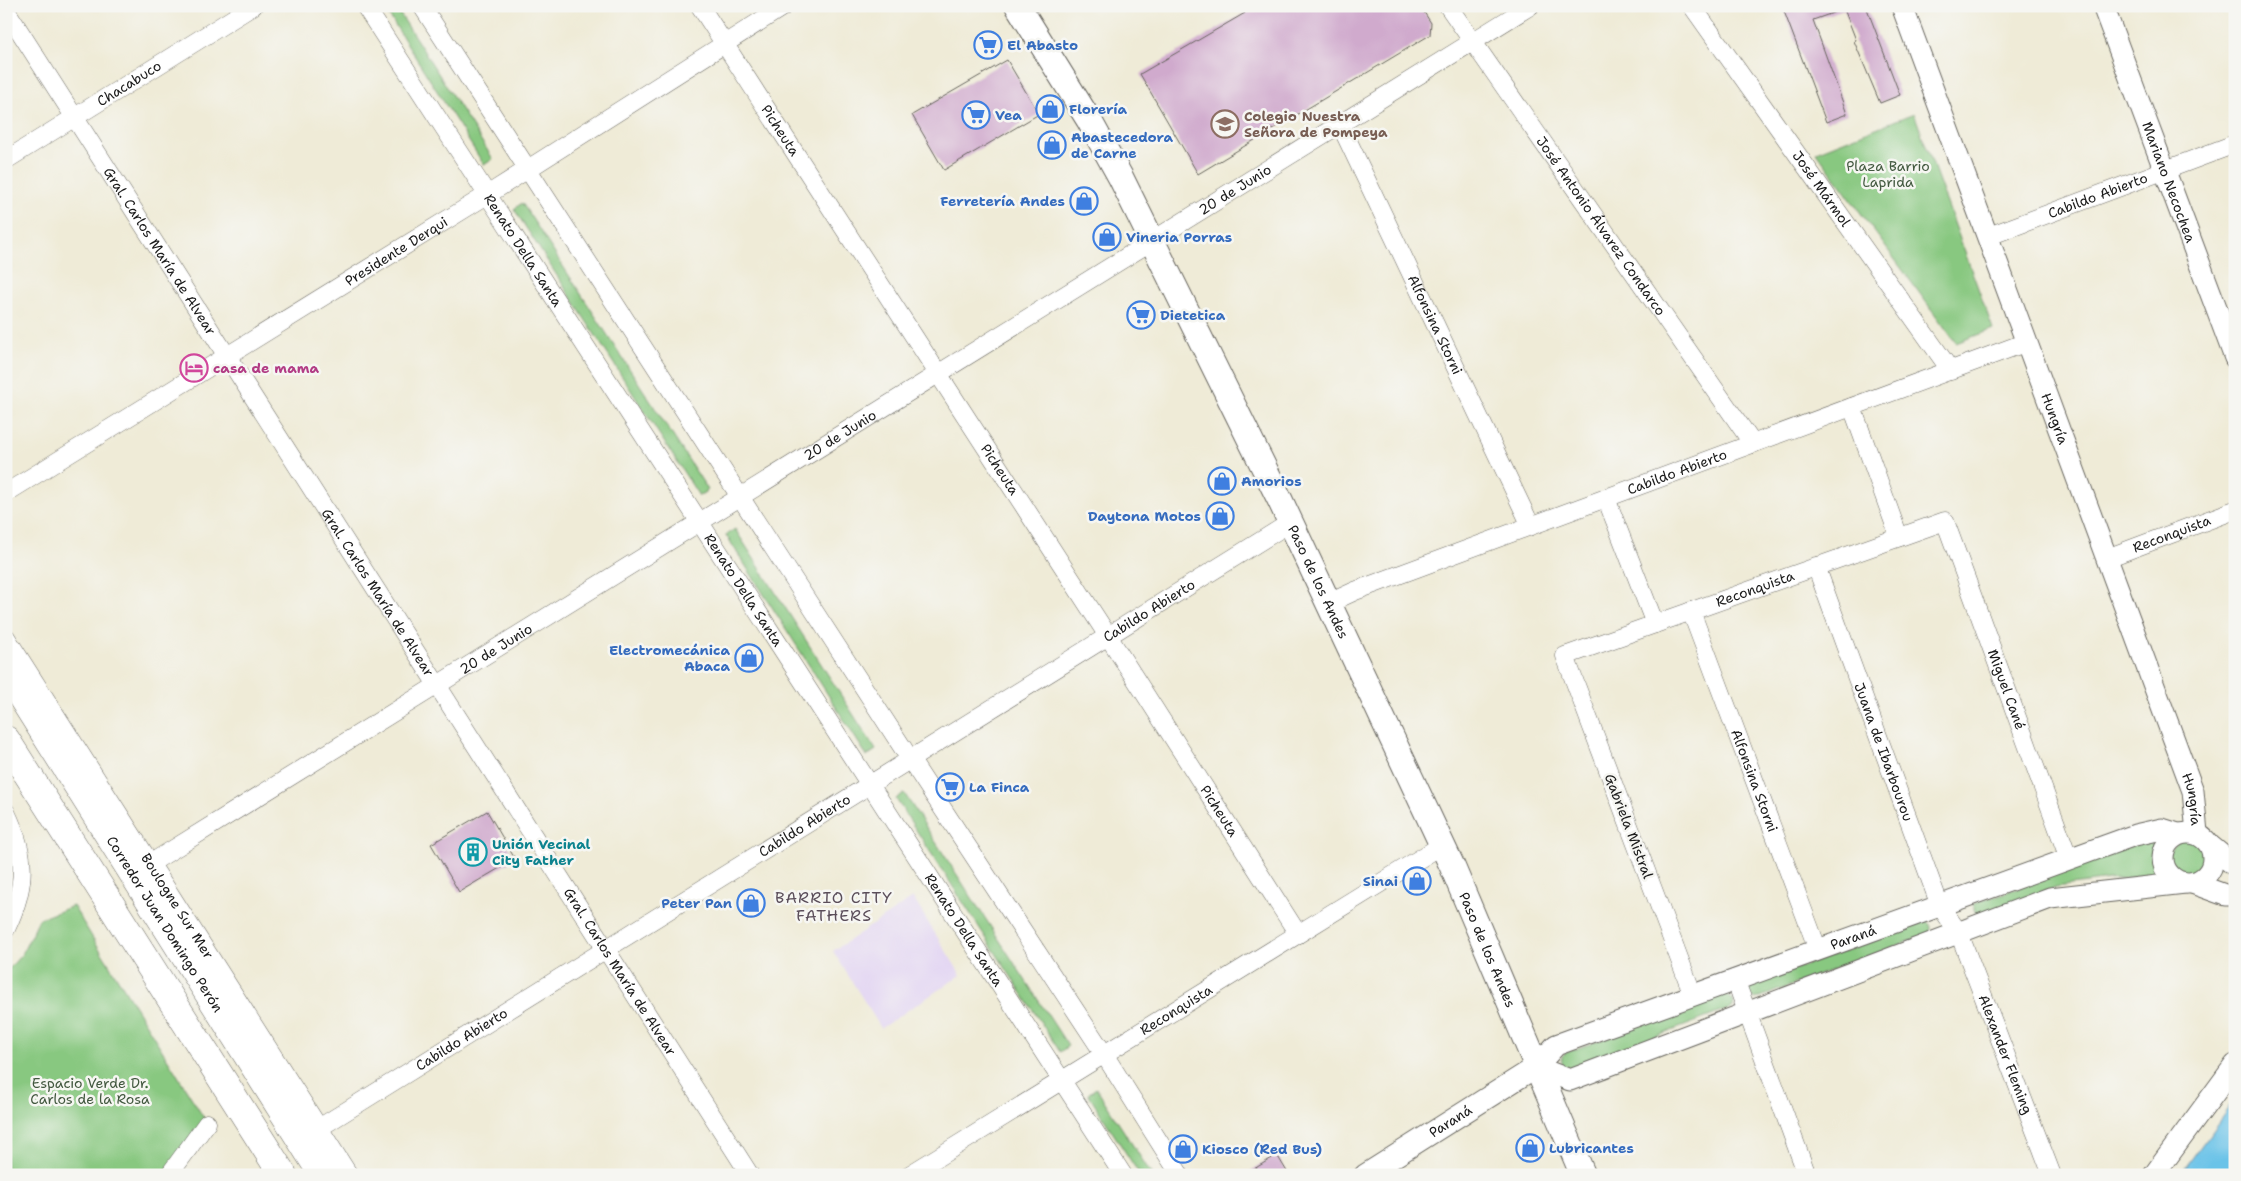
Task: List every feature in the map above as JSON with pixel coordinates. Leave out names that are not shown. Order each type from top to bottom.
[{"type":"highway","name":"Corredor Juan Domingo Perón","points":[[6,672],[323,1175]]},
{"type":"highway","points":[[6,740],[283,1175]]},
{"type":"main road","name":"Paso de los Andes","points":[[1018,6],[1089,120],[1152,241],[1291,522],[1442,845],[1583,1175]]},
{"type":"street","name":"Chacabuco","points":[[6,160],[253,6]]},
{"type":"street","name":"Renato Della Santa","points":[[365,6],[698,523],[870,784],[1123,1175]]},
{"type":"street","points":[[422,6],[910,760],[1104,1054],[1180,1175]]},
{"type":"street","name":"Picheuta","points":[[700,6],[1108,636],[1298,934]]},
{"type":"street","name":"Presidente Derqui","points":[[6,492],[486,195],[784,6]]},
{"type":"street","name":"José Antonio Álvarez Condarco","points":[[1448,6],[1753,444]]},
{"type":"street","name":"20 de Junio","points":[[151,864],[1530,6]]},
{"type":"street","name":"José Mármol","points":[[1692,6],[1951,371]]},
{"type":"street","name":"Hungría","points":[[1902,6],[2193,791],[2195,838]]},
{"type":"street","name":"Mariano Necochea","points":[[2103,6],[2235,358]]},
{"type":"street","name":"Gral. Carlos María de Alvear","points":[[6,10],[750,1175]]},
{"type":"street","name":"Alfonsina Storni","points":[[1340,124],[1531,526]]},
{"type":"street","name":"Cabildo Abierto","points":[[1988,236],[2235,144]]},
{"type":"street","name":"Cabildo Abierto","points":[[1330,604],[1355,591],[2028,342]]},
{"type":"street","points":[[1852,407],[1900,537]]},
{"type":"street","points":[[1606,498],[1655,624]]},
{"type":"street","name":"Reconquista","points":[[2107,558],[2235,510]]},
{"type":"street","name":"Reconquista","points":[[1565,656],[1945,521]]},
{"type":"street","name":"Miguel Cané","points":[[1945,521],[2069,859]]},
{"type":"street","name":"Cabildo Abierto","points":[[319,1128],[1291,522]]},
{"type":"street","name":"Juana de Ibarbourou","points":[[1816,566],[1940,906],[1959,933]]},
{"type":"street","name":"Alfonsina Storni","points":[[1691,612],[1818,950]]},
{"type":"street","name":"Boulogne Sur Mer","points":[[6,637],[349,1175]]},
{"type":"street","name":"Gabriela Mistral","points":[[1565,656],[1693,995]]},
{"type":"street","points":[[6,812],[17,834],[22,860],[23,881],[16,907],[6,929]]},
{"type":"street","name":"Paraná","points":[[1365,1175],[1536,1067],[1556,1044],[2069,859],[2155,829],[2162,829],[2195,838],[2235,866]]},
{"type":"street","points":[[1536,1067],[1570,1080],[2058,896],[2188,883],[2206,876],[2211,870],[2214,855],[2195,838],[2166,846],[2163,862],[2171,876],[2188,883],[2225,895],[2235,895]]},
{"type":"street","name":"Reconquista","points":[[909,1175],[1442,845]]},
{"type":"street","name":"Alexander Fleming","points":[[1959,933],[2052,1175]]},
{"type":"street","points":[[1735,980],[1807,1175]]},
{"type":"street","points":[[2154,1175],[2235,1065]]},
{"type":"street","points":[[169,1175],[207,1123]]},
{"type":"shaded area","points":[[913,898],[961,975],[881,1028],[833,951]]},
{"type":"green space","points":[[383,6],[395,6],[493,159],[484,165]]},
{"type":"green space","name":"Plaza Barrio Laprida","points":[[1914,113],[1993,329],[1956,343],[1816,152]]},
{"type":"green space","points":[[522,203],[708,490],[699,496],[514,209]]},
{"type":"green space","points":[[735,529],[876,750],[867,756],[726,535]]},
{"type":"green space","points":[[904,793],[1068,1046],[1060,1052],[896,799]]},
{"type":"green space","points":[[2158,836],[2152,854],[2156,874],[2056,887],[1981,915],[1976,913],[1974,909],[1974,904]]},
{"type":"green space","points":[[2188,838],[2202,843],[2207,857],[2202,871],[2188,876],[2174,871],[2169,857],[2174,843]]},
{"type":"green space","name":"Espacio Verde Dr. Carlos de la Rosa","points":[[73,906],[207,1123],[169,1175],[6,1175],[6,972],[22,954],[39,919]]},
{"type":"green space","points":[[1928,921],[1931,927],[1930,933],[1755,999],[1748,993],[1751,985]]},
{"type":"green space","points":[[1726,994],[1734,1001],[1733,1007],[1729,1009],[1571,1069],[1562,1065],[1562,1056],[1565,1053]]},
{"type":"green space","points":[[1096,1088],[1152,1175],[1140,1175],[1088,1094]]},
{"type":"water","points":[[2235,1099],[2235,1167],[2229,1175],[2180,1175]]},
{"type":"building","name":"Colegio Nuestra Señora de Pompeya","points":[[1241,6],[1420,6],[1431,23],[1430,35],[1198,174],[1140,74],[1245,13]]},
{"type":"building","points":[[1782,6],[1866,6],[1900,95],[1880,103],[1854,41],[1856,40],[1844,9],[1813,20],[1847,114],[1826,122]]},
{"type":"building","name":"Vea","points":[[1007,60],[1039,114],[944,170],[912,115]]},
{"type":"building","name":"Unión Vecinal City Father","points":[[487,811],[515,859],[459,892],[431,844]]},
{"type":"building","points":[[1277,1155],[1289,1175],[1244,1175]]},
{"type":"place","name":"El Abasto","points":[[988,45]]},
{"type":"place","name":"Florería","points":[[1050,109]]},
{"type":"place","name":"Vea","points":[[976,115]]},
{"type":"place","name":"Colegio Nuestra Señora de Pompeya","points":[[1225,124]]},
{"type":"place","name":"Abastecedora de Carne","points":[[1052,145]]},
{"type":"place","name":"Ferretería Andes","points":[[1084,201]]},
{"type":"place","name":"Vineria Porras","points":[[1107,237]]},
{"type":"place","name":"Dietetica","points":[[1141,315]]},
{"type":"place","name":"casa de mama","points":[[194,368]]},
{"type":"place","name":"Amorios","points":[[1222,481]]},
{"type":"place","name":"Daytona Motos","points":[[1220,516]]},
{"type":"place","name":"Electromecánica Abaca","points":[[749,658]]},
{"type":"place","name":"La Finca","points":[[950,787]]},
{"type":"place","name":"Unión Vecinal City Father","points":[[473,852]]},
{"type":"place","name":"Sinai","points":[[1417,881]]},
{"type":"place","name":"Peter Pan","points":[[751,903]]},
{"type":"place","name":"Lubricantes","points":[[1530,1148]]},
{"type":"place","name":"Kiosco (Red Bus)","points":[[1183,1149]]},
{"type":"district","name":"BARRIO CITY FATHERS","points":[[834,906]]}]
